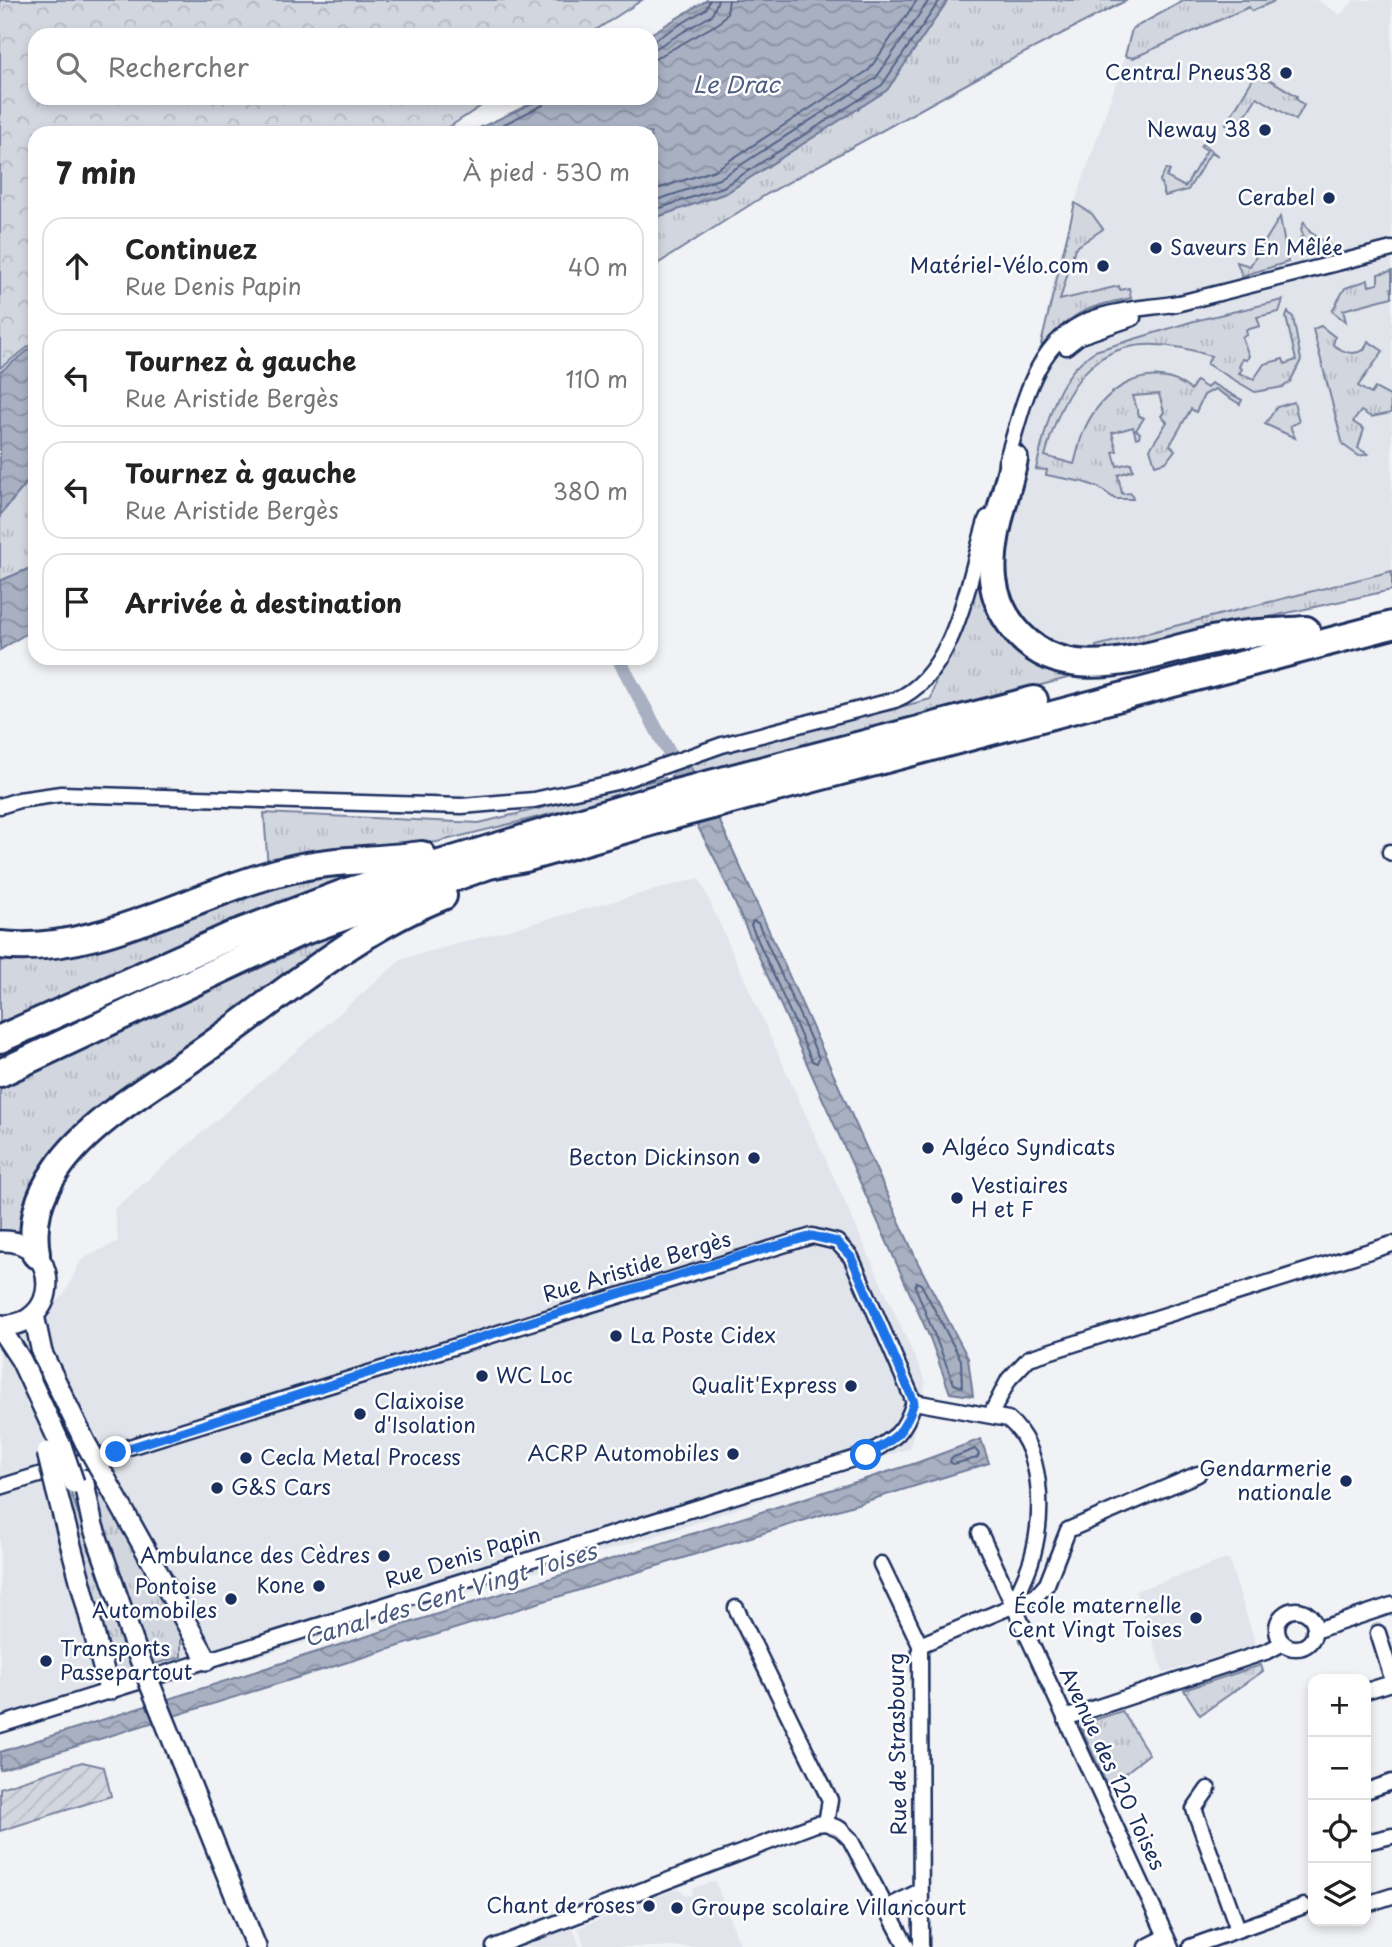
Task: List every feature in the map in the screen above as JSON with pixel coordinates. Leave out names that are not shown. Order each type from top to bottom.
[{"type":"highway","points":[[1014,459],[995,546],[993,578],[1002,612],[1019,635],[1039,651],[1066,662],[1094,664],[1228,636],[1306,630]]},
{"type":"highway","points":[[0,1039],[270,920],[478,850],[677,804],[1392,608]]},
{"type":"highway","points":[[720,792],[1392,625]]},
{"type":"highway","points":[[0,1073],[298,933],[426,886],[489,865],[525,858],[677,804]]},
{"type":"highway","points":[[0,945],[46,946],[87,937],[289,869],[390,860],[456,847],[478,850]]},
{"type":"highway","points":[[36,1254],[34,1219],[42,1196],[57,1168],[98,1127],[382,927],[432,900],[494,877],[525,858]]},
{"type":"main road","points":[[3,1238],[23,1245],[36,1254],[48,1281],[43,1303],[34,1315],[17,1324],[0,1326],[21,1360],[66,1447],[71,1483],[93,1526],[135,1647],[256,1947]]},
{"type":"main road","points":[[34,1315],[37,1338],[53,1379],[109,1690]]},
{"type":"main road","points":[[66,1447],[103,1474],[207,1660]]},
{"type":"street","points":[[970,578],[1042,358],[1076,326],[1092,319],[1179,303],[1392,249]]},
{"type":"street","points":[[0,806],[19,800],[61,794],[462,806],[501,804],[574,792],[659,770],[687,756],[904,696],[924,681],[939,659],[1014,459],[1042,372],[1050,360],[1080,336],[1179,303]]},
{"type":"street","name":"Rue Aristide Bergès","points":[[0,1487],[812,1236],[837,1242],[851,1257],[914,1402]]},
{"type":"street","points":[[990,1414],[1009,1379],[1029,1358],[1392,1244]]},
{"type":"street","points":[[914,1402],[1008,1419],[1017,1426],[1028,1448],[1039,1485],[1039,1517],[1032,1558],[1013,1603]]},
{"type":"street","name":"Rue Denis Papin","points":[[0,1725],[866,1455],[901,1432],[906,1426],[914,1402]]},
{"type":"street","points":[[920,1645],[1036,1595],[1047,1584],[1068,1530],[1198,1474]]},
{"type":"street","name":"Avenue des 120 Toises","points":[[980,1533],[1168,1942]]},
{"type":"street","name":"Rue de Strasbourg","points":[[881,1564],[920,1645],[921,1947]]},
{"type":"street","points":[[1314,1631],[1392,1605]]},
{"type":"street","points":[[736,1608],[830,1800],[826,1823]]},
{"type":"street","points":[[1290,1611],[1307,1614],[1314,1631],[1311,1641],[1302,1647],[1292,1648],[1283,1643],[1277,1635],[1277,1625],[1282,1616],[1290,1611]]},
{"type":"street","points":[[1378,1633],[1392,1678]]},
{"type":"street","points":[[1065,1718],[1283,1643]]},
{"type":"street","points":[[1371,1689],[1392,1683]]},
{"type":"street","points":[[1371,1789],[1392,1782]]},
{"type":"street","points":[[1194,1809],[1208,1789]]},
{"type":"street","points":[[1187,1793],[1238,1929]]},
{"type":"street","points":[[494,1947],[816,1824],[826,1823],[840,1829],[850,1839],[907,1947]]},
{"type":"street","points":[[1371,1841],[1392,1836]]},
{"type":"street","points":[[886,1908],[920,1891]]},
{"type":"street","points":[[1371,1904],[1392,1896]]},
{"type":"street","points":[[1190,1947],[1304,1906]]},
{"type":"street","points":[[1146,1947],[1168,1942]]},
{"type":"shaded area","points":[[1250,0],[1318,0],[1340,15],[1354,0],[1392,0],[1392,573],[1095,649],[1058,645],[1041,636],[1020,615],[1000,579],[1002,528],[1054,278],[1075,203],[1125,56]]},
{"type":"shaded area","points":[[699,878],[926,1382],[910,1448],[687,1526],[0,1735],[0,1341],[31,1329],[65,1293],[81,1260],[118,1241],[114,1209],[402,959]]},
{"type":"shaded area","name":"École maternelle Cent Vingt Toises","points":[[1229,1560],[1256,1645],[1164,1673],[1135,1591]]},
{"type":"shaded area","name":"Groupe scolaire Villancourt","points":[[715,1881],[741,1947],[585,1947],[578,1928],[679,1888],[686,1896],[692,1895],[693,1888]]},
{"type":"shaded area","points":[[572,1925],[580,1947],[517,1947]]},
{"type":"green space","points":[[0,0],[642,0],[599,28],[28,28],[28,105],[482,105],[451,126],[28,126],[28,347],[0,368]]},
{"type":"green space","points":[[948,0],[1127,0],[999,66],[767,194],[658,264],[658,217],[726,193],[887,90]]},
{"type":"green space","points":[[1185,0],[1277,0],[1252,11],[1249,7],[1133,58],[1125,56],[1132,29]]},
{"type":"green space","points":[[1257,72],[1297,96],[1296,99],[1304,105],[1296,120],[1257,97],[1236,130],[1226,124]]},
{"type":"green space","points":[[1203,144],[1218,156],[1211,152],[1188,190],[1165,196],[1160,180],[1166,169],[1170,171],[1166,177],[1185,187],[1207,150],[1200,146]]},
{"type":"green space","points":[[1075,203],[1092,214],[1103,229],[1075,248],[1060,300],[1119,286],[1120,290],[1129,288],[1131,298],[1082,312],[1064,325],[1045,347],[1041,344]]},
{"type":"green space","points":[[1280,217],[1288,262],[1242,276],[1237,262],[1250,266]]},
{"type":"green space","points":[[1304,222],[1310,232],[1339,251],[1320,255],[1310,253],[1300,238],[1303,236],[1301,229]]},
{"type":"green space","points":[[1392,271],[1392,297],[1343,310],[1346,322],[1332,311],[1345,288],[1368,280],[1369,286],[1378,284],[1378,274]]},
{"type":"green space","points":[[1283,300],[1279,312],[1257,317],[1260,326],[1246,330],[1247,335],[1242,337],[1249,356],[1247,360],[1242,359],[1239,373],[1254,379],[1264,364],[1283,359],[1285,364],[1296,360],[1286,317],[1288,312],[1293,317],[1301,360],[1290,382],[1283,387],[1255,392],[1207,364],[1211,356],[1177,347],[1148,345],[1122,349],[1101,359],[1082,375],[1067,396],[1045,456],[1074,464],[1091,417],[1113,392],[1128,383],[1159,377],[1175,381],[1191,390],[1196,381],[1207,388],[1211,383],[1242,400],[1240,404],[1215,389],[1204,395],[1196,412],[1191,409],[1170,445],[1175,450],[1166,462],[1155,465],[1150,449],[1167,422],[1161,416],[1164,412],[1159,394],[1133,396],[1139,416],[1144,418],[1136,430],[1140,433],[1139,437],[1136,438],[1133,427],[1112,433],[1117,451],[1113,452],[1117,466],[1131,463],[1133,470],[1118,475],[1122,494],[1131,493],[1133,499],[1115,499],[1098,487],[1046,475],[1047,470],[1036,469],[1049,419],[1061,388],[1081,362],[1095,351],[1194,321]]},
{"type":"green space","points":[[1321,326],[1335,337],[1333,345],[1344,351],[1356,353],[1364,350],[1368,341],[1383,351],[1358,386],[1371,394],[1375,388],[1390,396],[1391,413],[1371,417],[1361,411],[1353,422],[1364,429],[1358,448],[1368,454],[1359,456],[1343,445],[1313,329]]},
{"type":"green space","points":[[1294,402],[1299,422],[1290,426],[1295,438],[1265,424],[1277,407]]},
{"type":"green space","points":[[28,481],[28,569],[0,581],[0,515]]},
{"type":"green space","points":[[1392,571],[1392,590],[1096,655],[1096,646]]},
{"type":"green space","points":[[981,572],[992,601],[1086,673],[671,784],[668,779],[695,762],[731,750],[931,699],[937,675],[948,661]]},
{"type":"green space","points":[[665,778],[668,785],[437,842],[268,868],[264,813],[479,823]]},
{"type":"green space","points":[[304,871],[364,872],[313,889],[0,1023],[0,949]]},
{"type":"green space","points":[[360,922],[366,932],[116,1104],[30,1203],[21,1230],[0,1237],[0,1088]]},
{"type":"green space","points":[[93,1466],[181,1629],[181,1657],[154,1664],[138,1632],[86,1473]]},
{"type":"green space","points":[[62,1476],[68,1483],[90,1551],[137,1675],[132,1678],[118,1678],[102,1653]]},
{"type":"green space","points":[[1261,1665],[1263,1671],[1200,1715],[1184,1690]]},
{"type":"green space","points":[[1122,1711],[1149,1754],[1108,1787],[1081,1728],[1082,1724]]},
{"type":"green space","points":[[82,1762],[104,1767],[111,1796],[0,1831],[0,1788]]},
{"type":"water","name":"Le Drac","points":[[707,0],[948,0],[887,90],[726,193],[658,217],[658,126],[484,126],[528,105],[658,105],[658,30]]},
{"type":"water","points":[[28,350],[28,481],[0,515],[0,372]]},
{"type":"water","points":[[28,569],[28,632],[0,650],[0,581]]},
{"type":"water","points":[[690,766],[722,826],[918,1263],[968,1358],[973,1396],[950,1393],[930,1338],[716,861],[671,776]]},
{"type":"water","points":[[981,1439],[989,1463],[0,1770],[0,1752],[916,1463]]},
{"type":"waterway","points":[[622,665],[687,786]]},
{"type":"place","name":"Central Pneus38","points":[[1286,73]]},
{"type":"place","name":"Neway 38","points":[[1265,130]]},
{"type":"place","name":"Cerabel","points":[[1329,198]]},
{"type":"place","name":"Saveurs En Mêlée","points":[[1156,248]]},
{"type":"place","name":"Matériel-Vélo.com","points":[[1103,266]]},
{"type":"place","name":"Algéco Syndicats","points":[[928,1148]]},
{"type":"place","name":"Becton Dickinson","points":[[754,1158]]},
{"type":"place","name":"Vestiaires H et F","points":[[957,1198]]},
{"type":"place","name":"La Poste Cidex","points":[[616,1336]]},
{"type":"place","name":"WC Loc","points":[[482,1376]]},
{"type":"place","name":"Qualit'Express","points":[[851,1386]]},
{"type":"place","name":"Claixoise d'Isolation","points":[[360,1414]]},
{"type":"place","name":"ACRP Automobiles","points":[[733,1454]]},
{"type":"place","name":"Cecla Metal Process","points":[[246,1458]]},
{"type":"place","name":"Gendarmerie nationale","points":[[1346,1481]]},
{"type":"place","name":"G&S Cars","points":[[217,1488]]},
{"type":"place","name":"Ambulance des Cèdres","points":[[384,1556]]},
{"type":"place","name":"Kone","points":[[319,1586]]},
{"type":"place","name":"Pontoise Automobiles","points":[[231,1599]]},
{"type":"place","name":"École maternelle Cent Vingt Toises","points":[[1196,1618]]},
{"type":"place","name":"Transports Passepartout","points":[[46,1661]]},
{"type":"place","name":"Chant de roses","points":[[649,1906]]},
{"type":"place","name":"Groupe scolaire Villancourt","points":[[677,1908]]},
{"type":"route","points":[[116,1452],[740,1256],[812,1236],[837,1242],[851,1257],[914,1402],[906,1426],[895,1438],[866,1455]]},
{"type":"water label","name":"Canal des Cent Vingt Toises","points":[[450,1595]]}]
